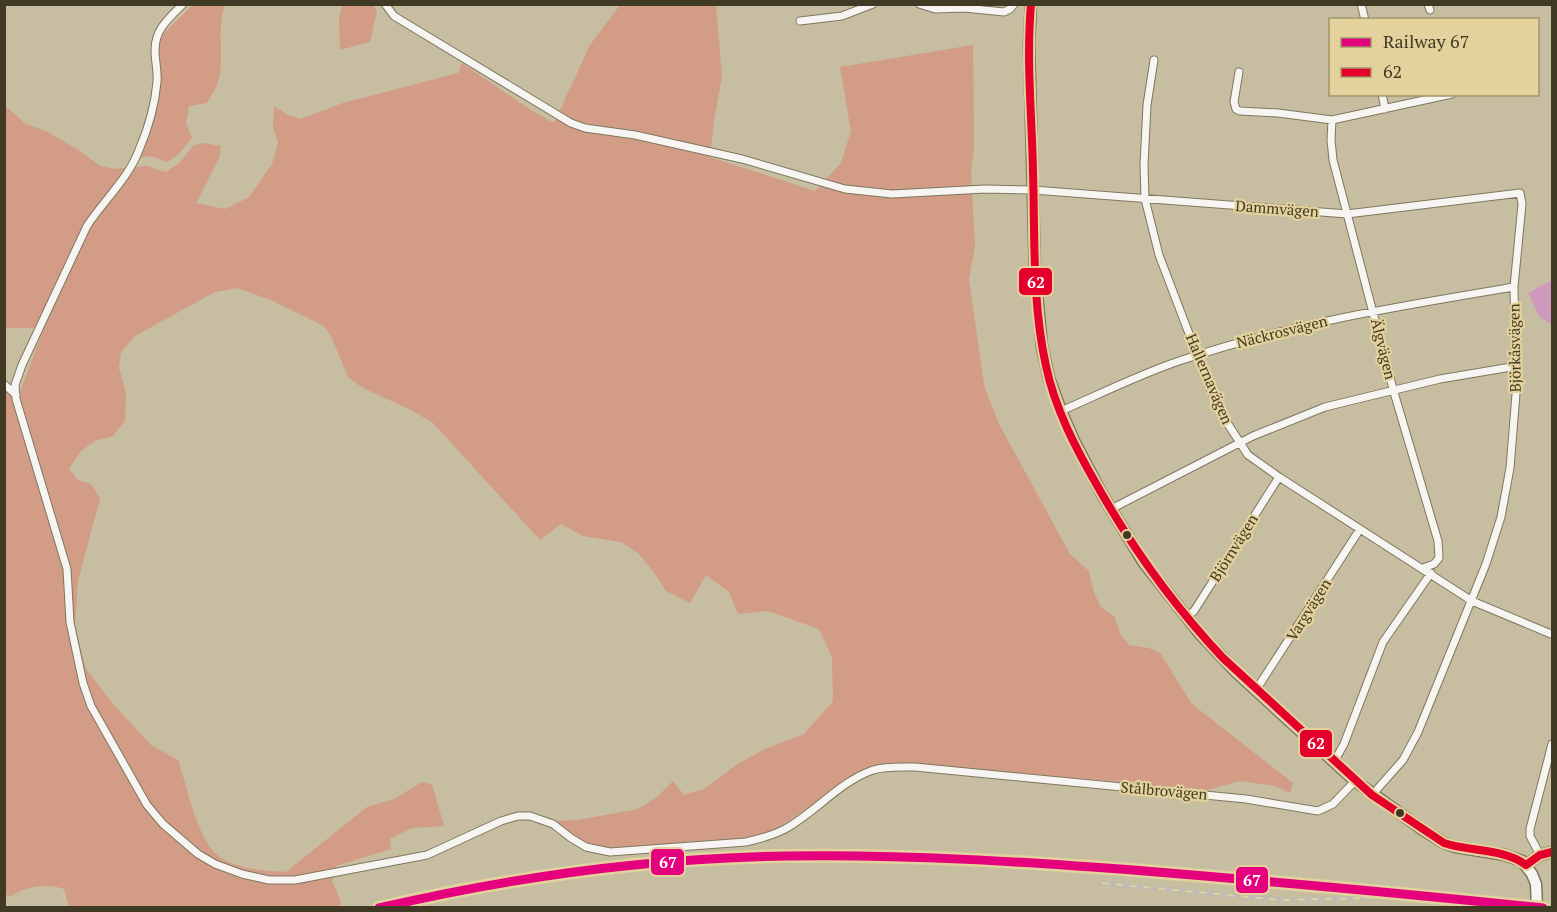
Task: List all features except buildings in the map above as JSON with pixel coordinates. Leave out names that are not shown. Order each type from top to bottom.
[{"type":"street","points":[[16,395],[15,385],[22,365],[87,226],[100,206],[129,171],[139,150],[155,99],[158,79],[156,38],[162,25],[183,4]]},
{"type":"street","name":"Dammvägen","points":[[385,4],[393,16],[571,123],[585,128],[635,135],[742,159],[845,189],[892,194],[985,189],[1033,190],[1347,214],[1520,192]]},
{"type":"street","points":[[800,21],[842,16],[873,4]]},
{"type":"street","points":[[919,4],[935,9],[964,8],[1004,12],[1014,4]]},
{"type":"street","points":[[1031,4],[1029,44],[1035,273],[1040,333],[1046,369],[1060,411],[1075,443],[1144,563],[1222,658],[1372,795],[1444,843],[1517,858],[1526,865],[1536,884],[1537,908]]},
{"type":"street","name":"Hallernavägen","points":[[1154,60],[1145,137],[1145,199],[1159,255],[1218,404],[1239,443],[1248,455],[1279,477],[1472,601],[1551,634]]},
{"type":"street","points":[[1239,72],[1234,102],[1238,110],[1278,112],[1332,120],[1443,96]]},
{"type":"street","points":[[1382,96],[1385,109]]},
{"type":"street","name":"Älgvägen","points":[[1332,120],[1331,140],[1334,160],[1347,214],[1440,555],[1434,564],[1423,568]]},
{"type":"street","name":"Björkåsvägen","points":[[1372,795],[1410,750],[1489,556],[1505,497],[1512,445],[1517,366],[1514,287],[1522,204],[1520,192]]},
{"type":"street","name":"Näckrosvägen","points":[[1060,411],[1133,378],[1198,355],[1276,332],[1373,310],[1514,287]]},
{"type":"street","points":[[1112,509],[1269,428],[1325,407],[1393,389],[1517,366]]},
{"type":"street","points":[[4,384],[16,395]]},
{"type":"street","name":"Stålbrovägen","points":[[16,395],[68,569],[70,622],[83,683],[91,706],[134,786],[163,824],[198,854],[215,864],[242,874],[269,880],[295,880],[427,855],[518,816],[530,816],[553,824],[586,847],[610,852],[746,842],[785,829],[845,786],[876,770],[915,767],[961,771],[1246,799],[1318,811],[1332,804],[1355,781]]},
{"type":"street","name":"Björnvägen","points":[[1187,617],[1194,611],[1279,477]]},
{"type":"street","name":"Vargvägen","points":[[1256,690],[1360,529]]},
{"type":"street","points":[[1334,762],[1344,744],[1383,642],[1431,573]]},
{"type":"street","points":[[1540,855],[1530,836],[1530,829],[1552,744]]},
{"type":"street","points":[[1526,865],[1540,855],[1552,852]]},
{"type":"shaded area","points":[[342,4],[373,5],[377,11],[370,42],[340,50],[339,19]]},
{"type":"shaded area","points":[[193,5],[225,5],[221,24],[221,63],[217,85],[207,103],[189,106],[186,123],[192,138],[179,154],[167,162],[151,156],[137,158],[158,97],[159,43],[165,32]]},
{"type":"shaded area","points":[[620,5],[716,5],[722,77],[710,157],[815,191],[841,163],[851,131],[840,67],[973,45],[974,148],[971,173],[975,245],[969,280],[984,385],[998,422],[1070,554],[1089,571],[1094,593],[1101,607],[1114,616],[1121,635],[1129,645],[1149,648],[1160,653],[1192,704],[1293,783],[1290,793],[1275,786],[1240,781],[1207,790],[913,763],[888,764],[844,784],[770,833],[744,840],[621,849],[598,846],[575,838],[555,821],[578,820],[638,809],[657,797],[673,781],[684,795],[704,789],[736,765],[765,749],[804,734],[833,701],[832,657],[819,629],[768,611],[738,614],[729,592],[706,575],[690,603],[666,591],[638,553],[621,542],[583,536],[561,524],[540,540],[433,423],[363,388],[348,377],[331,336],[324,326],[273,301],[238,288],[215,292],[135,336],[121,352],[119,368],[126,394],[125,420],[113,436],[95,441],[81,451],[69,469],[78,480],[91,484],[100,498],[78,581],[75,625],[86,669],[114,705],[151,745],[178,760],[203,836],[216,854],[231,863],[250,868],[286,872],[367,807],[394,799],[422,782],[432,785],[444,826],[412,828],[390,839],[391,849],[336,866],[332,881],[341,901],[339,907],[69,907],[64,889],[57,887],[29,888],[10,897],[4,893],[5,383],[20,392],[44,328],[5,328],[4,105],[26,124],[46,131],[100,166],[115,169],[147,166],[166,172],[179,163],[194,145],[204,143],[221,146],[219,158],[196,203],[225,209],[249,197],[272,164],[278,142],[273,127],[274,106],[288,115],[301,119],[343,103],[458,73],[462,63],[554,123],[590,45]]},
{"type":"shaded area","points":[[1552,280],[1552,325],[1539,316],[1528,293]]},
{"type":"railway","points":[[1102,883],[1280,900],[1371,898]]},
{"type":"rail line","name":"67","points":[[379,908],[480,887],[582,871],[684,861],[787,856],[966,859],[1100,868],[1543,908]]},
{"type":"transit line","name":"62","points":[[1031,4],[1029,67],[1038,318],[1046,366],[1055,398],[1067,428],[1111,510],[1171,597],[1223,658],[1372,795],[1444,843],[1497,853],[1526,865],[1540,855],[1552,852]]}]
